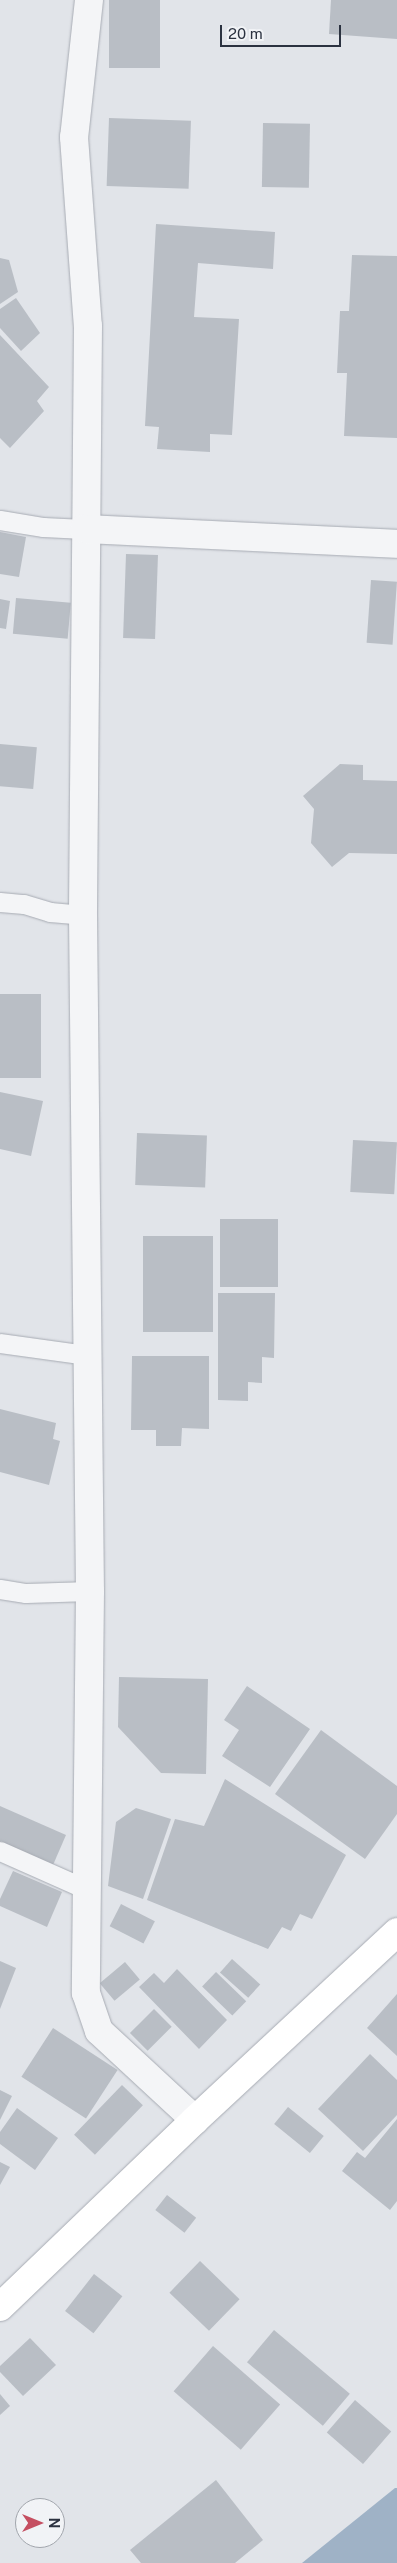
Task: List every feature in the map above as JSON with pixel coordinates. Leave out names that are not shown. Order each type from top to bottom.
[{"type":"street","points":[[88,0],[74,137],[88,326],[84,529],[83,915],[90,1591],[86,1994],[99,2031],[195,2120]]},
{"type":"street","points":[[84,529],[397,544]]},
{"type":"street","points":[[0,2307],[195,2120],[397,1932]]},
{"type":"lane","points":[[0,520],[42,527],[84,529]]},
{"type":"lane","points":[[0,902],[24,904],[50,912],[83,915]]},
{"type":"lane","points":[[0,1343],[87,1355]]},
{"type":"lane","points":[[0,1589],[26,1593],[90,1591]]},
{"type":"lane","points":[[0,1851],[88,1890]]},
{"type":"water","points":[[397,2488],[397,2563],[302,2563]]},
{"type":"building","points":[[109,0],[160,0],[160,68],[109,68]]},
{"type":"building","points":[[331,0],[397,0],[397,39],[329,34]]},
{"type":"building","points":[[109,118],[191,121],[189,189],[107,186]]},
{"type":"building","points":[[263,123],[310,124],[309,188],[262,187]]},
{"type":"building","points":[[156,224],[275,232],[273,269],[198,263],[194,317],[239,319],[232,435],[210,434],[210,452],[157,449],[159,427],[145,426]]},
{"type":"building","points":[[352,255],[397,256],[397,438],[344,436],[347,373],[337,373],[340,311],[349,311]]},
{"type":"building","points":[[0,258],[9,260],[18,292],[0,304]]},
{"type":"building","points":[[16,298],[40,333],[21,351],[0,328],[0,309]]},
{"type":"building","points":[[0,335],[49,387],[37,401],[44,411],[10,448],[0,438]]},
{"type":"building","points":[[0,532],[26,537],[19,577],[0,574]]},
{"type":"building","points":[[126,554],[158,555],[155,639],[123,638]]},
{"type":"building","points":[[371,580],[397,582],[393,645],[367,643]]},
{"type":"building","points":[[16,598],[71,603],[68,639],[13,634]]},
{"type":"building","points":[[0,599],[10,601],[6,629],[0,628]]},
{"type":"building","points":[[0,744],[37,747],[33,789],[0,786]]},
{"type":"building","points":[[340,764],[363,765],[363,780],[397,781],[397,854],[349,853],[332,867],[311,843],[314,809],[303,796]]},
{"type":"building","points":[[0,994],[41,994],[41,1078],[0,1078]]},
{"type":"building","points":[[0,1092],[43,1101],[31,1156],[0,1149]]},
{"type":"building","points":[[137,1133],[207,1135],[205,1187],[135,1185]]},
{"type":"building","points":[[353,1140],[397,1142],[394,1194],[350,1192]]},
{"type":"building","points":[[220,1219],[278,1219],[278,1287],[220,1287]]},
{"type":"building","points":[[143,1236],[213,1236],[213,1332],[143,1332]]},
{"type":"building","points":[[218,1293],[275,1293],[274,1358],[262,1357],[262,1383],[248,1382],[248,1401],[218,1400]]},
{"type":"building","points":[[132,1356],[209,1356],[209,1429],[182,1428],[181,1446],[156,1446],[156,1430],[131,1430]]},
{"type":"building","points":[[0,1409],[56,1423],[53,1439],[60,1441],[49,1485],[0,1472]]},
{"type":"building","points":[[119,1677],[208,1679],[206,1774],[161,1773],[118,1727]]},
{"type":"building","points":[[247,1686],[310,1729],[270,1787],[222,1756],[239,1730],[224,1720]]},
{"type":"building","points":[[321,1730],[397,1786],[397,1814],[365,1859],[275,1794]]},
{"type":"building","points":[[225,1779],[346,1855],[312,1919],[300,1914],[291,1931],[282,1927],[268,1949],[147,1900],[175,1819],[204,1826]]},
{"type":"building","points":[[0,1806],[66,1835],[53,1865],[0,1843]]},
{"type":"building","points":[[136,1808],[171,1819],[143,1899],[108,1886],[116,1822]]},
{"type":"building","points":[[13,1871],[62,1892],[47,1927],[0,1906],[0,1899]]},
{"type":"building","points":[[121,1904],[155,1921],[144,1944],[110,1926]]},
{"type":"building","points":[[232,1959],[260,1984],[248,1998],[220,1972]]},
{"type":"building","points":[[0,1961],[16,1968],[0,2009]]},
{"type":"building","points":[[125,1962],[140,1980],[115,2001],[100,1983]]},
{"type":"building","points":[[177,1969],[227,2020],[199,2049],[139,1987],[154,1973],[164,1983]]},
{"type":"building","points":[[216,1972],[246,2001],[232,2016],[202,1986]]},
{"type":"building","points":[[397,1994],[397,2056],[367,2028]]},
{"type":"building","points":[[154,2009],[172,2027],[148,2051],[130,2033]]},
{"type":"building","points":[[53,2028],[118,2070],[86,2119],[21,2077]]},
{"type":"building","points":[[370,2054],[397,2080],[397,2115],[363,2151],[318,2109]]},
{"type":"building","points":[[122,2085],[143,2105],[95,2155],[74,2135]]},
{"type":"building","points":[[0,2090],[12,2096],[0,2120]]},
{"type":"building","points":[[288,2107],[324,2136],[310,2153],[274,2124]]},
{"type":"building","points":[[17,2108],[58,2138],[35,2170],[0,2144],[0,2132]]},
{"type":"building","points":[[397,2119],[397,2201],[390,2210],[342,2171],[357,2152],[365,2158]]},
{"type":"building","points":[[0,2162],[10,2167],[0,2185]]},
{"type":"building","points":[[167,2195],[196,2218],[184,2233],[155,2210]]},
{"type":"building","points":[[200,2261],[240,2299],[209,2331],[169,2293]]},
{"type":"building","points":[[94,2274],[122,2296],[93,2333],[65,2311]]},
{"type":"building","points":[[274,2330],[350,2394],[323,2426],[247,2362]]},
{"type":"building","points":[[30,2338],[56,2365],[23,2396],[0,2372],[0,2366]]},
{"type":"building","points":[[213,2346],[280,2404],[241,2450],[174,2391]]},
{"type":"building","points":[[0,2394],[10,2406],[0,2415]]},
{"type":"building","points":[[355,2400],[391,2431],[363,2464],[327,2432]]},
{"type":"building","points":[[216,2480],[263,2540],[235,2563],[141,2563],[130,2550]]}]
